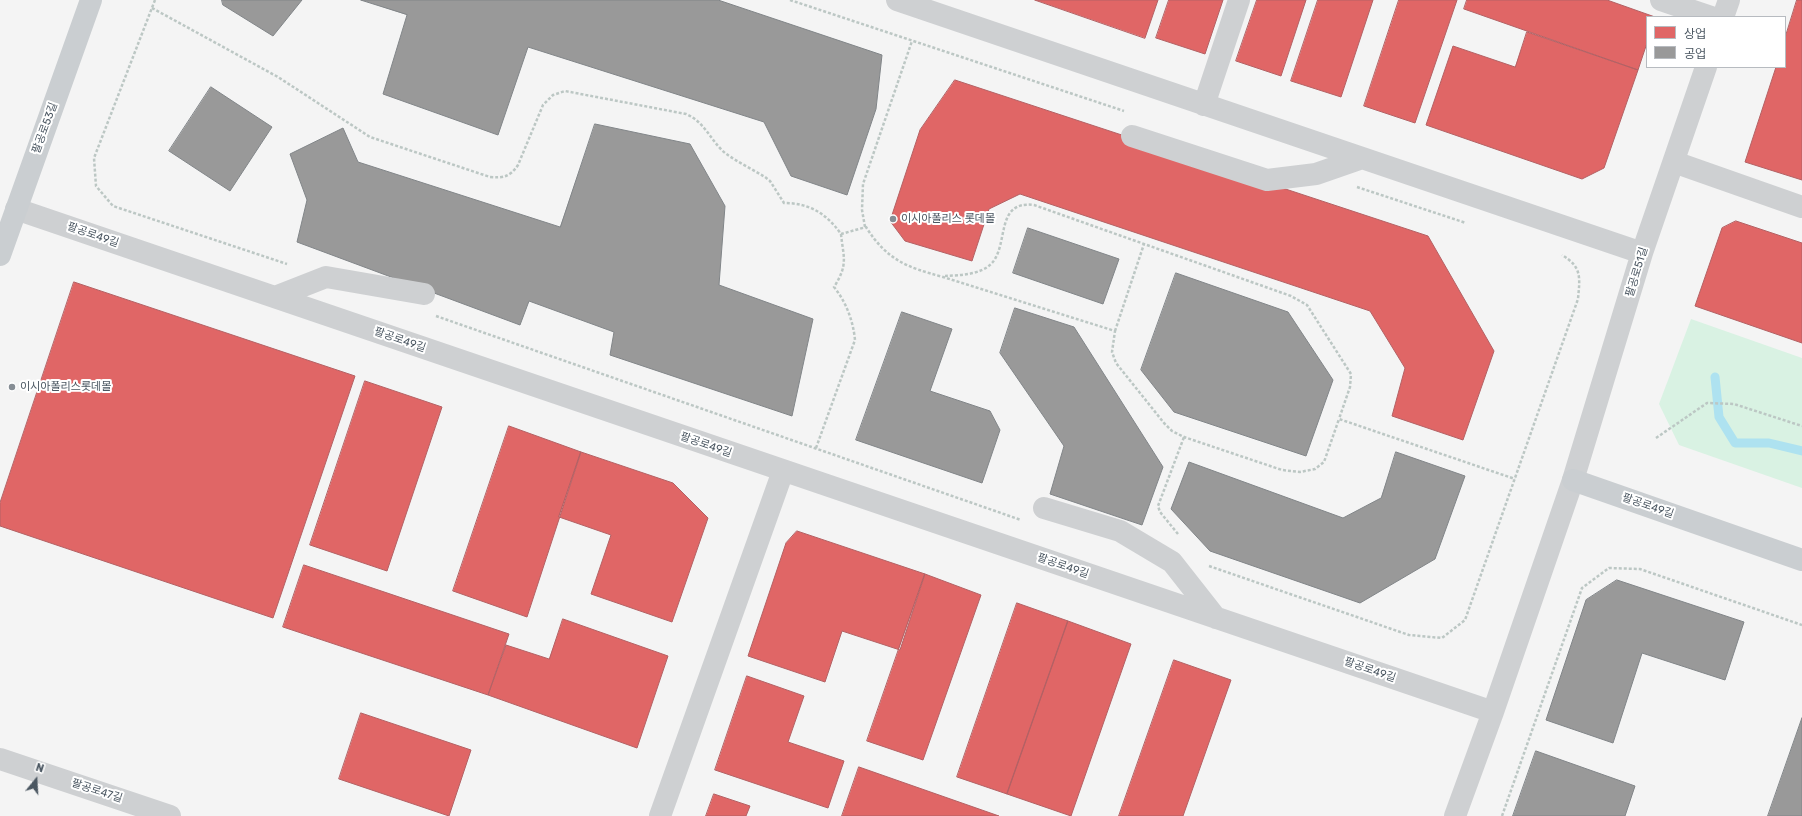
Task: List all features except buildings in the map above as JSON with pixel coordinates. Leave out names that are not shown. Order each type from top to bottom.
[{"type":"main road","name":"팔공로53길","points":[[0,255],[91,0]]},
{"type":"main road","name":"팔공로49길","points":[[1573,480],[1802,560]]},
{"type":"street","points":[[897,0],[936,6],[1204,105],[1642,253]]},
{"type":"street","points":[[1204,105],[1239,0]]},
{"type":"street","points":[[1661,0],[1708,16]]},
{"type":"street","points":[[1723,16],[1729,0]]},
{"type":"street","name":"팔공로51길","points":[[1573,480],[1642,253],[1706,68]]},
{"type":"street","points":[[1132,136],[1267,180],[1316,174],[1362,158]]},
{"type":"street","points":[[1674,162],[1802,207]]},
{"type":"street","name":"팔공로49길","points":[[16,209],[1493,712]]},
{"type":"street","points":[[275,297],[326,277],[427,304]]},
{"type":"street","points":[[660,816],[783,471]]},
{"type":"street","points":[[1455,816],[1493,712],[1573,480]]},
{"type":"street","points":[[1044,508],[1120,531],[1172,562],[1216,618]]},
{"type":"street","name":"팔공로47길","points":[[0,759],[170,816]]},
{"type":"path","points":[[155,0],[94,158],[96,186],[113,206],[289,265]]},
{"type":"path","points":[[790,0],[1130,112]]},
{"type":"path","points":[[152,8],[278,77],[370,137],[490,177],[502,178],[512,174],[518,165],[543,105],[553,95],[565,91],[686,114],[695,118],[702,124],[725,152],[765,176],[770,181],[784,203],[796,203],[817,210],[826,216],[841,234],[845,251],[845,260],[843,270],[834,287],[842,297],[848,311],[853,326],[854,340],[816,448]]},
{"type":"path","points":[[912,41],[863,184],[862,210],[866,227],[876,242],[888,255],[916,270],[943,277],[1115,332]]},
{"type":"path","points":[[1316,174],[1467,223]]},
{"type":"path","points":[[943,277],[983,270],[992,263],[996,255],[1006,219],[1011,211],[1018,205],[1022,204],[1034,205],[1291,296],[1307,305],[1351,374],[1350,387],[1324,462],[1320,466],[1315,469],[1300,472],[1282,470],[1184,437],[1172,431],[1164,424],[1116,363],[1112,352],[1115,332],[1144,244]]},
{"type":"path","points":[[841,234],[866,227]]},
{"type":"path","points":[[1208,566],[1409,635],[1442,638],[1465,620],[1578,299],[1580,279],[1574,263],[1559,253]]},
{"type":"path","points":[[427,304],[816,448],[1026,521]]},
{"type":"path","points":[[1656,438],[1707,403],[1734,404],[1802,426]]},
{"type":"path","points":[[1339,419],[1515,479]]},
{"type":"path","points":[[1182,539],[1160,512],[1158,506],[1184,437]]},
{"type":"path","points":[[1502,816],[1582,588],[1609,568],[1640,569],[1802,625]]},
{"type":"green space","points":[[1691,319],[1802,358],[1802,488],[1679,445],[1659,404]]},
{"type":"waterway","points":[[1715,377],[1719,417],[1735,443],[1769,443],[1802,451]]},
{"type":"place","name":"이시아폴리스 롯데몰","points":[[893,219]]},
{"type":"place","name":"이시아폴리스롯데몰","points":[[12,387]]}]
